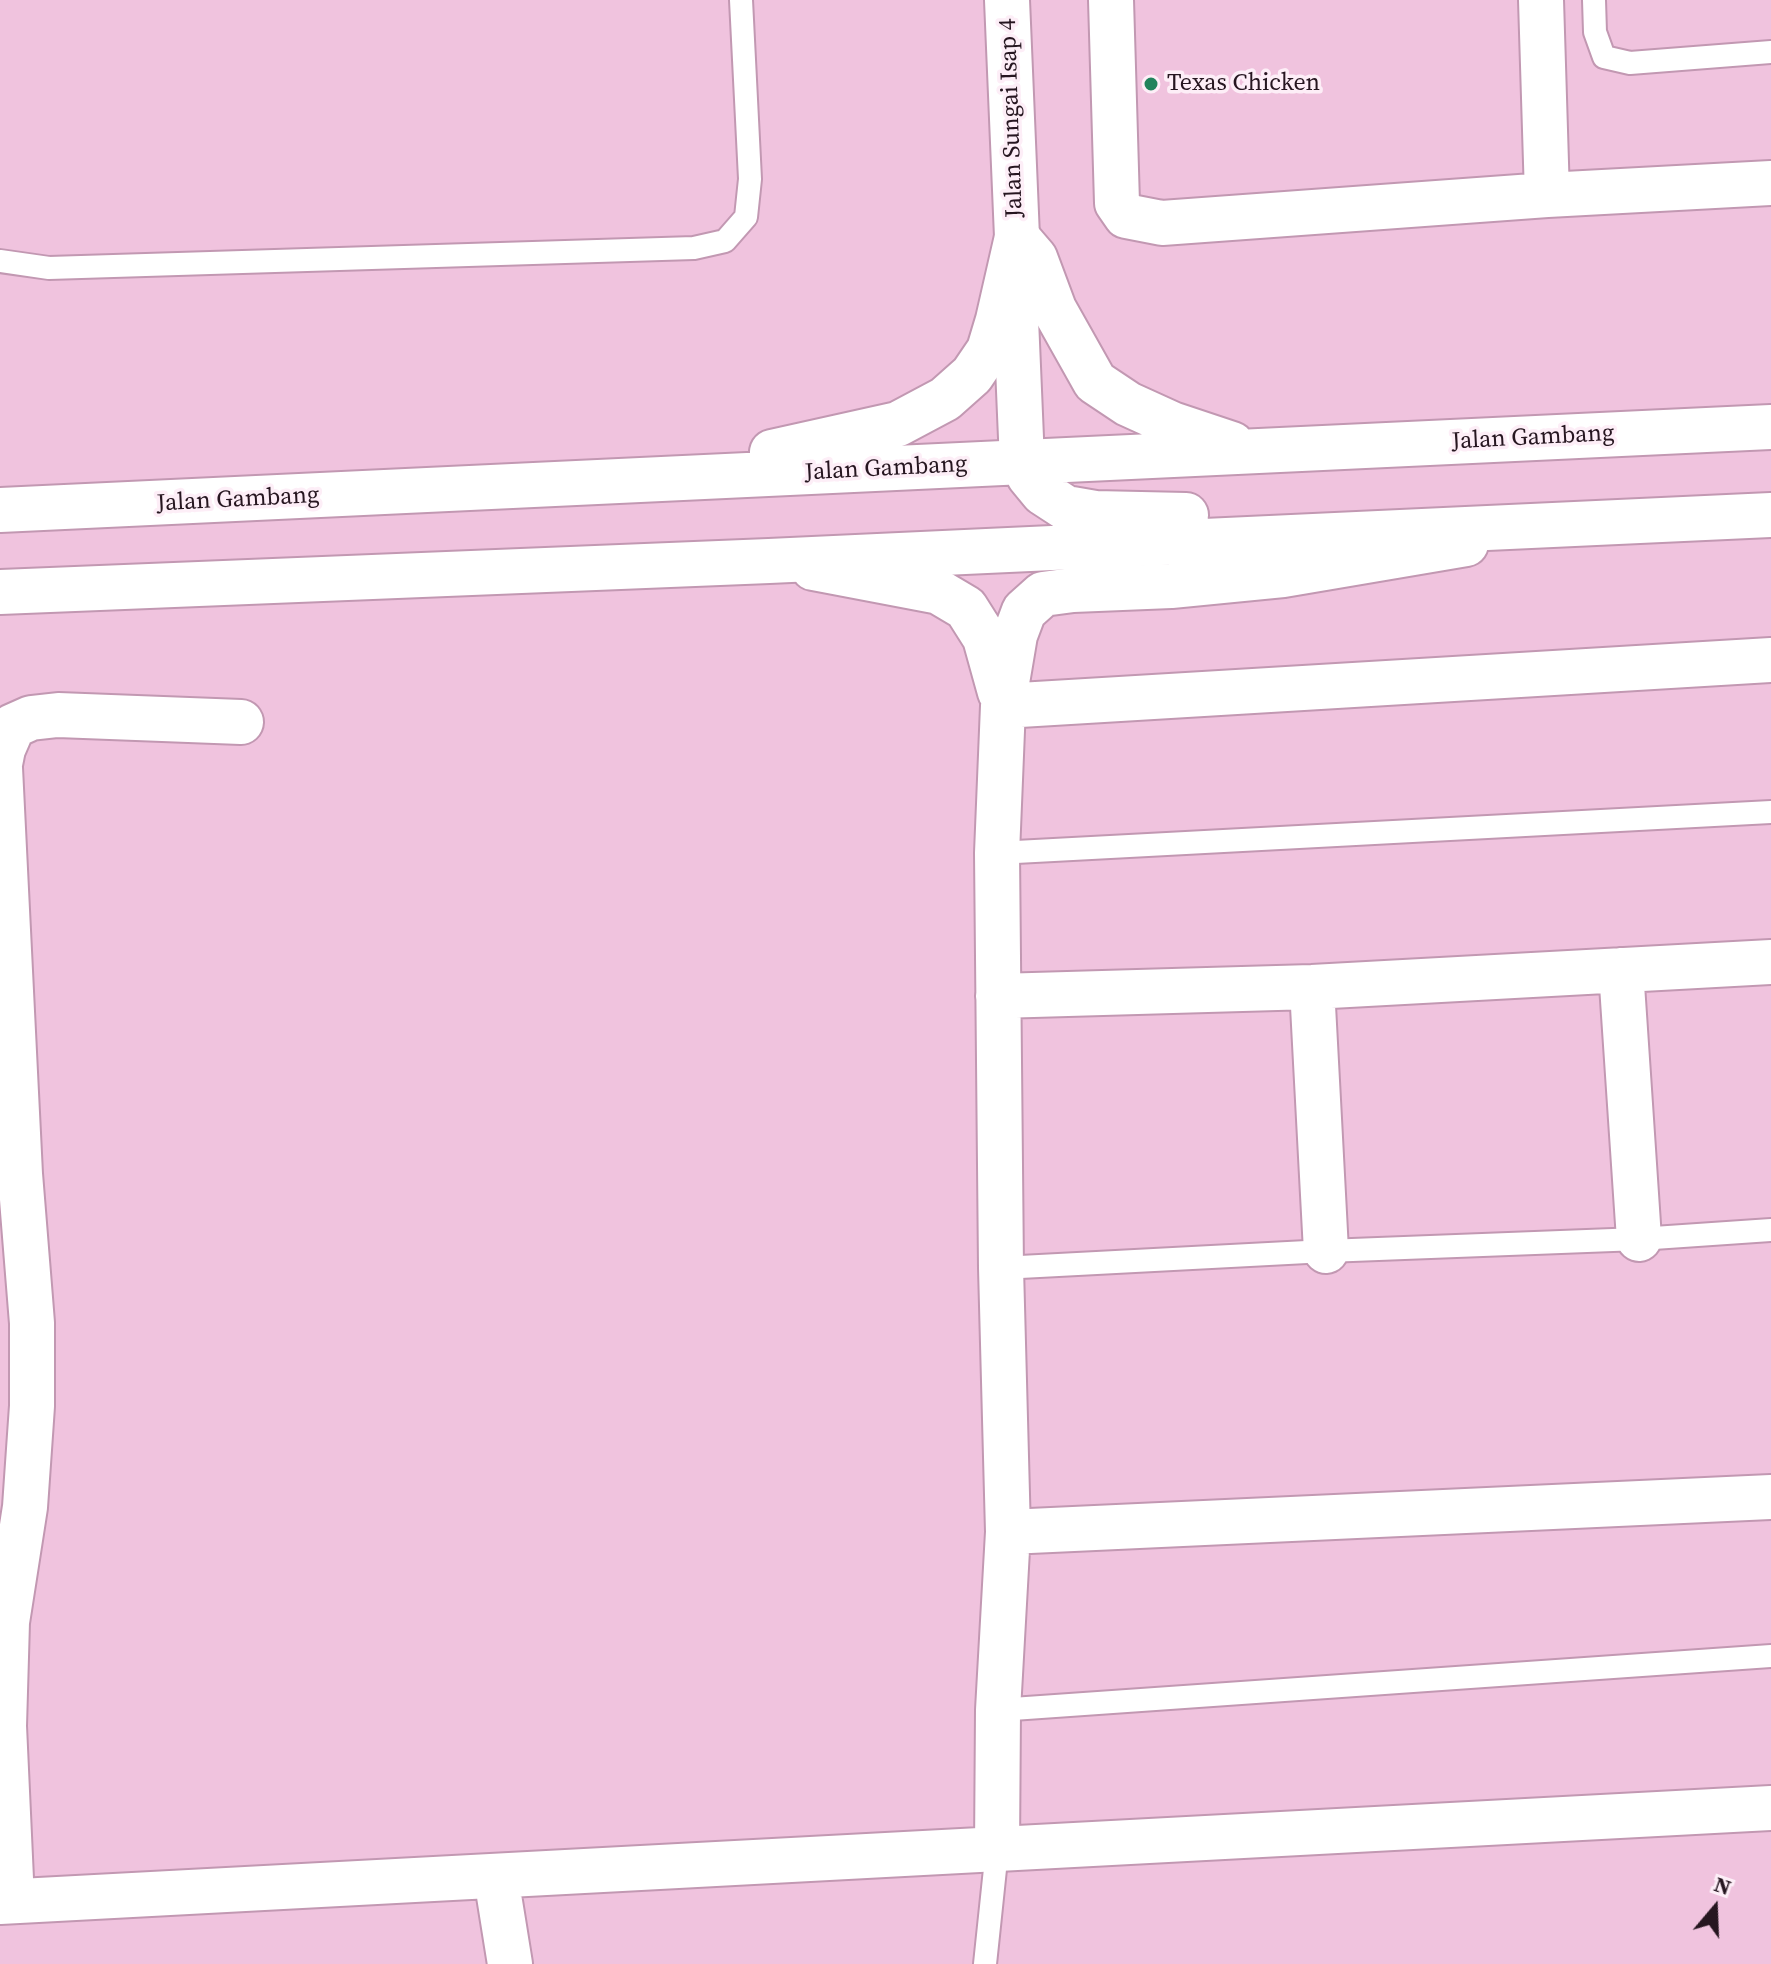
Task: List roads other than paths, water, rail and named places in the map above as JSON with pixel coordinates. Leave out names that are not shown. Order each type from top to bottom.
[{"type":"main road","name":"Jalan Sungai Isap 4","points":[[1007,0],[1017,237]]},
{"type":"main road","points":[[1111,0],[1117,203],[1126,216],[1162,223],[1547,195],[1771,183]]},
{"type":"main road","points":[[1541,0],[1547,195]]},
{"type":"main road","points":[[1017,237],[1035,258],[1054,309],[1095,382],[1128,404],[1172,424],[1257,452]]},
{"type":"main road","points":[[1017,237],[1016,319],[1022,462],[1043,493],[1066,508],[1095,513],[1583,524]]},
{"type":"main road","points":[[616,483],[840,439],[898,424],[945,399],[972,375],[989,350],[1017,237]]},
{"type":"main road","points":[[1698,430],[1771,407]]},
{"type":"main road","name":"Jalan Gambang","points":[[0,510],[1771,427]]},
{"type":"main road","points":[[0,592],[769,561],[1771,515]]},
{"type":"main road","points":[[997,1850],[998,1710],[1008,1532],[1001,1268],[997,853],[1003,706],[1015,635],[1024,611],[1043,594],[1283,575],[1583,524]]},
{"type":"main road","points":[[769,561],[939,592],[966,608],[985,638],[1003,706]]},
{"type":"main road","points":[[1003,706],[1771,660]]},
{"type":"main road","points":[[241,722],[58,715],[31,718],[13,726],[3,749],[0,766],[20,1174],[32,1323],[32,1406],[25,1507],[7,1622],[4,1726],[6,1902],[1771,1808]]},
{"type":"main road","points":[[998,996],[1312,987],[1771,962]]},
{"type":"main road","points":[[1621,970],[1639,1239]]},
{"type":"main road","points":[[1312,987],[1326,1251]]},
{"type":"main road","points":[[1008,1532],[1771,1497]]},
{"type":"main road","points":[[496,1877],[510,1964]]},
{"type":"lane","points":[[0,261],[49,268],[694,248],[725,241],[746,217],[750,179],[741,0]]},
{"type":"lane","points":[[1594,0],[1595,32],[1604,57],[1630,63],[1771,52]]},
{"type":"lane","points":[[997,853],[1771,812]]},
{"type":"lane","points":[[1001,1268],[1639,1239],[1771,1230]]},
{"type":"lane","points":[[998,1710],[1771,1656]]},
{"type":"lane","points":[[985,1964],[997,1850]]},
{"type":"place","name":"Texas Chicken","points":[[1151,84]]}]
